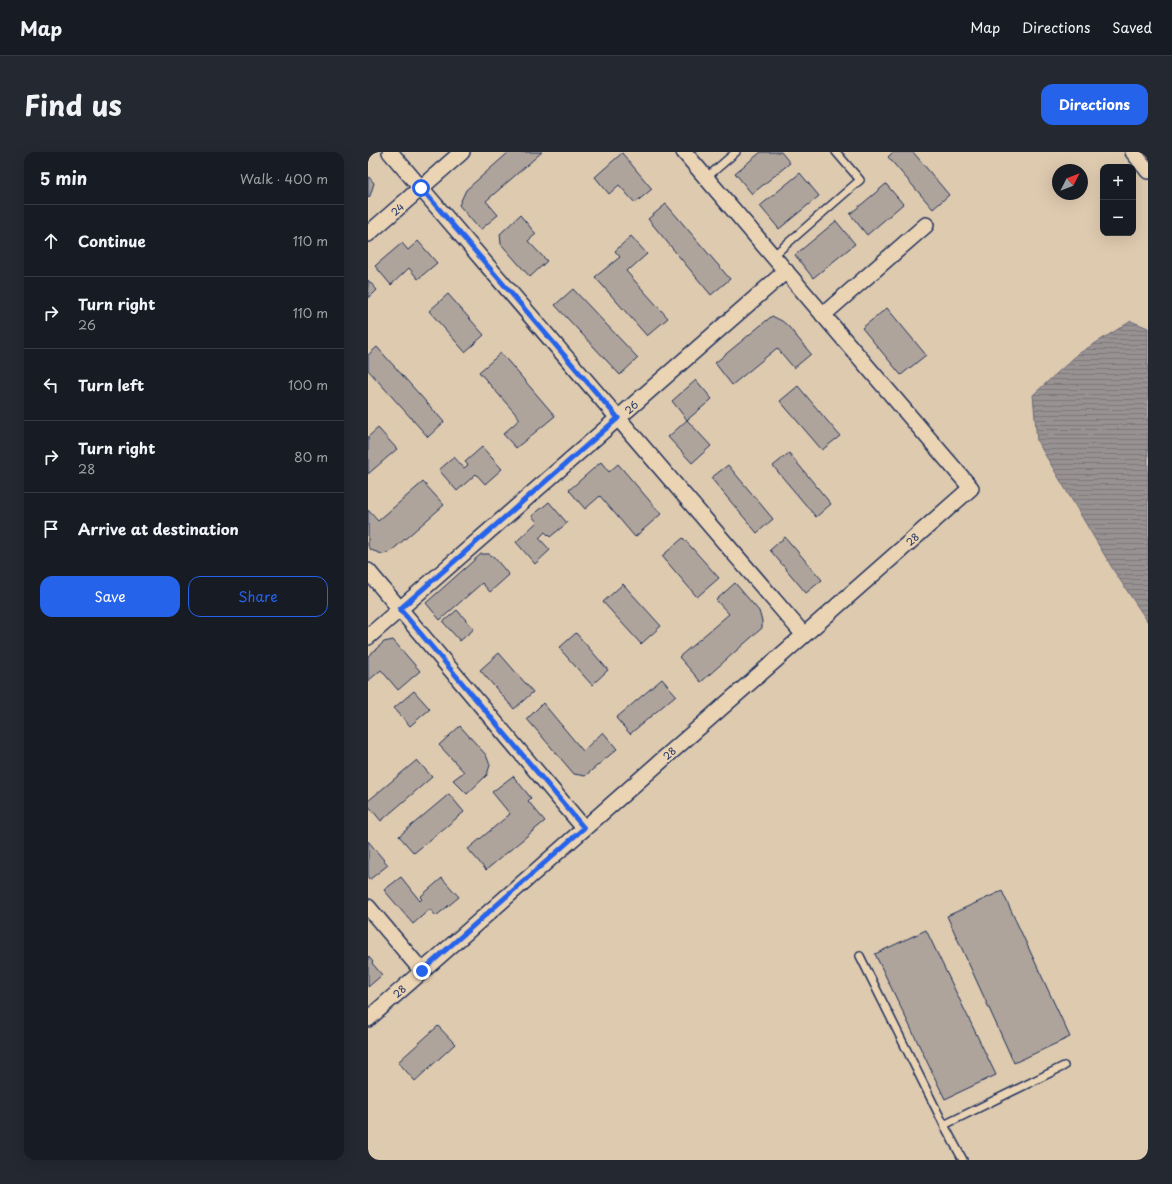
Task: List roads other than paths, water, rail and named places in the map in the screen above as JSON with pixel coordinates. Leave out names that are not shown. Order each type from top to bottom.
[{"type":"street","points":[[390,152],[804,635]]},
{"type":"street","name":"24","points":[[368,234],[462,152]]},
{"type":"street","points":[[684,152],[823,315],[926,225]]},
{"type":"street","points":[[1133,152],[1148,171]]},
{"type":"street","name":"26","points":[[368,637],[786,271]]},
{"type":"street","name":"28","points":[[368,1019],[971,488],[823,315]]},
{"type":"street","points":[[368,571],[584,828]]},
{"type":"street","points":[[368,907],[422,971]]},
{"type":"lane","points":[[706,178],[736,152]]},
{"type":"lane","points":[[773,256],[860,180],[836,152]]},
{"type":"lane","points":[[860,956],[944,1126],[963,1160]]},
{"type":"lane","points":[[944,1126],[1064,1066]]}]
